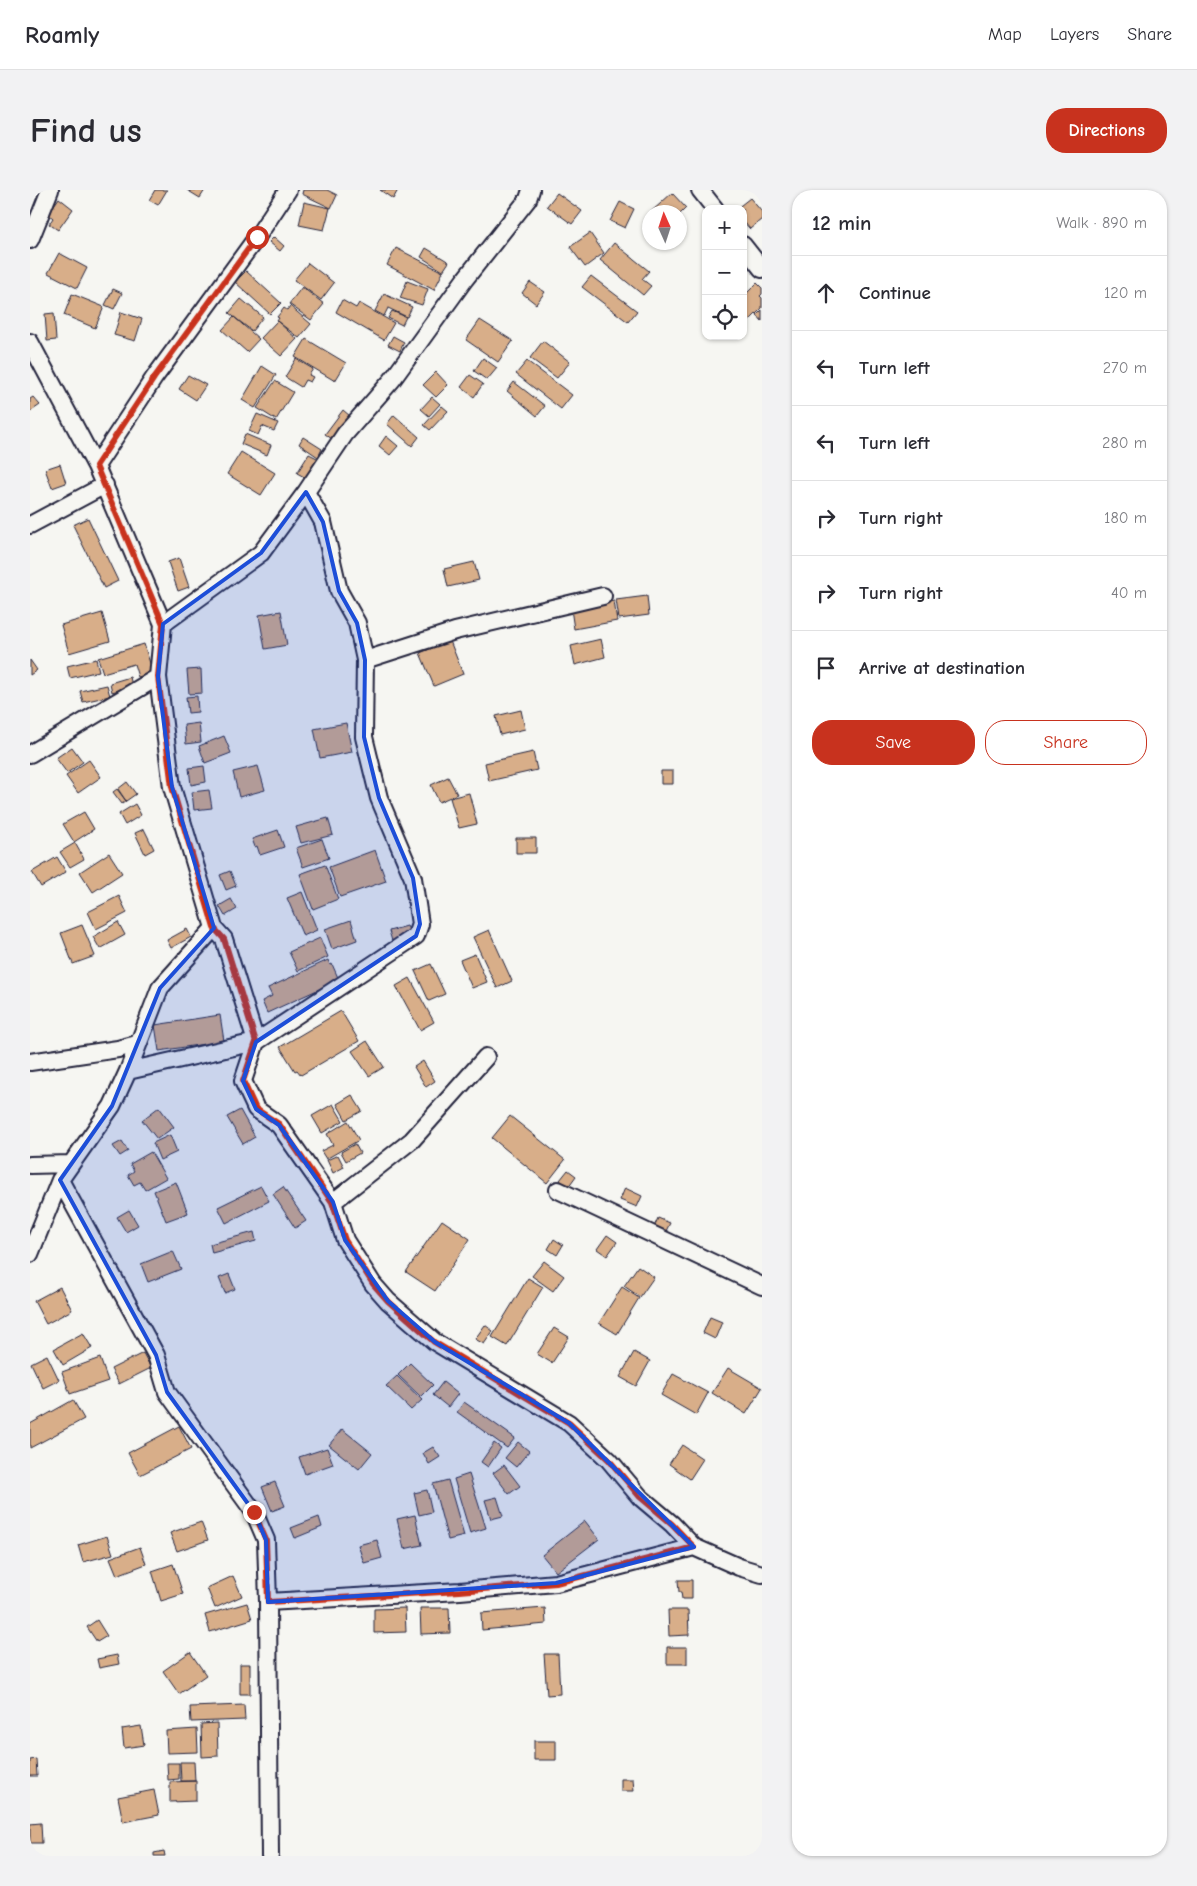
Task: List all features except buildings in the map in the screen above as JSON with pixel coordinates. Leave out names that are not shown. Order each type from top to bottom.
[{"type":"street","points":[[30,240],[50,190]]},
{"type":"street","points":[[96,466],[154,378],[257,237],[288,190]]},
{"type":"street","points":[[163,624],[261,553],[306,492],[345,434],[392,380],[465,279],[528,199],[531,190]]},
{"type":"street","points":[[700,190],[711,205]]},
{"type":"street","points":[[746,250],[762,269]]},
{"type":"street","points":[[30,342],[105,485],[163,624],[158,677],[172,787],[214,928],[224,939],[256,1042],[243,1081],[256,1109],[279,1124],[332,1202],[345,1240],[373,1284],[388,1301],[434,1342],[569,1423],[609,1460],[640,1497],[672,1524],[694,1547],[739,1567],[762,1574]]},
{"type":"street","points":[[30,525],[105,485]]},
{"type":"street","points":[[128,1071],[256,1042],[416,936],[420,924],[413,878],[379,798],[364,737],[365,660],[357,623],[339,591],[323,522],[306,492]]},
{"type":"street","points":[[365,660],[455,631],[604,596]]},
{"type":"street","points":[[30,754],[158,677]]},
{"type":"street","points":[[30,1254],[60,1180],[112,1106],[128,1071],[160,988],[214,928]]},
{"type":"street","points":[[30,1062],[118,1049],[137,1044]]},
{"type":"street","points":[[332,1202],[412,1140],[486,1057]]},
{"type":"street","points":[[30,1165],[71,1164]]},
{"type":"street","points":[[60,1180],[156,1355],[167,1392],[254,1512],[266,1540],[270,1856]]},
{"type":"street","points":[[558,1190],[762,1286]]},
{"type":"street","points":[[268,1602],[460,1591],[556,1583],[694,1547]]},
{"type":"highlighted area","points":[[306,492],[323,522],[339,591],[357,623],[365,660],[364,737],[379,798],[413,878],[420,924],[416,936],[256,1042],[243,1081],[256,1109],[279,1125],[333,1202],[345,1240],[388,1301],[435,1342],[569,1423],[694,1547],[556,1583],[268,1602],[266,1540],[254,1512],[167,1392],[156,1355],[60,1180],[112,1106],[160,988],[214,928],[172,787],[158,677],[163,624],[261,553]]},
{"type":"route","points":[[254,1512],[266,1540],[268,1602],[460,1591],[556,1583],[694,1547],[672,1524],[640,1497],[609,1460],[569,1423],[434,1342],[388,1301],[373,1284],[345,1240],[332,1202],[279,1124],[256,1109],[243,1081],[256,1042],[224,939],[214,928],[172,787],[158,677],[163,624],[96,466],[154,378],[257,237]]}]
